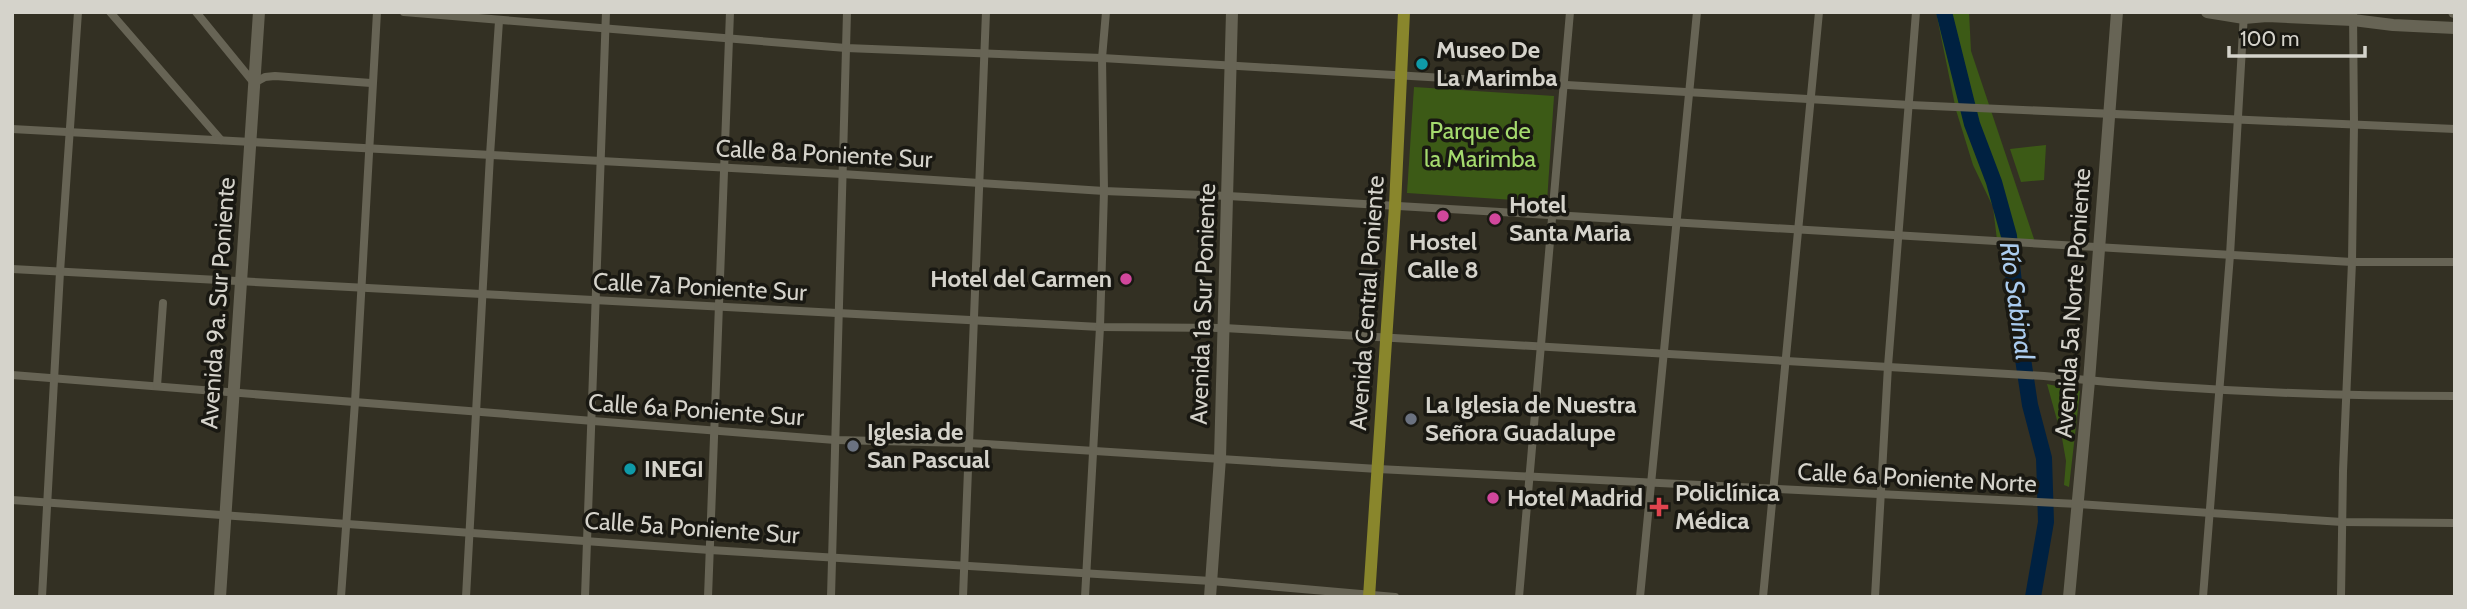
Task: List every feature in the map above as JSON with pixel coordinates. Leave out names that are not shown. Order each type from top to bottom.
[{"type":"main road","name":"Avenida 9a. Sur Poniente","points":[[220,597],[259,12]]},
{"type":"main road","name":"Avenida 1a Sur Poniente","points":[[1210,597],[1220,458],[1232,12]]},
{"type":"main road","name":"Avenida Central Poniente","points":[[1369,596],[1395,206],[1404,12]]},
{"type":"main road","name":"Avenida 5a Norte Poniente","points":[[2069,597],[2089,381],[2117,12]]},
{"type":"main road","points":[[2207,12],[2267,16],[2353,16],[2393,25],[2455,28]]},
{"type":"street","points":[[42,597],[78,12]]},
{"type":"street","points":[[110,12],[221,140]]},
{"type":"street","points":[[196,12],[254,83],[265,77],[275,76],[371,83]]},
{"type":"street","points":[[341,597],[377,12]]},
{"type":"street","points":[[404,12],[846,48],[1102,58],[1910,105],[2455,129]]},
{"type":"street","points":[[585,597],[606,12]]},
{"type":"street","points":[[708,597],[730,12]]},
{"type":"street","points":[[831,597],[847,12]]},
{"type":"street","points":[[963,597],[986,12]]},
{"type":"street","points":[[1085,597],[1100,327],[1104,191],[1102,58],[1106,12]]},
{"type":"street","points":[[1519,597],[1570,12]]},
{"type":"street","points":[[1640,597],[1697,12]]},
{"type":"street","points":[[1763,597],[1819,12]]},
{"type":"street","points":[[1875,597],[1888,366],[1916,12]]},
{"type":"street","points":[[2203,597],[2230,255],[2244,15]]},
{"type":"street","points":[[2341,597],[2352,262],[2353,16]]},
{"type":"street","points":[[466,597],[499,21]]},
{"type":"street","name":"Calle 8a Poniente Sur","points":[[12,129],[1799,228],[2352,262],[2455,262]]},
{"type":"street","name":"Calle 7a Poniente Sur","points":[[12,269],[1100,327],[1224,328],[1786,359],[2019,374],[2220,391],[2347,396],[2455,396]]},
{"type":"street","points":[[157,386],[163,303]]},
{"type":"street","name":"Calle 6a Poniente Sur","points":[[12,374],[835,440],[969,443],[1378,469]]},
{"type":"street","name":"Calle 6a Poniente Norte","points":[[1378,469],[2034,504],[2078,504],[2342,522],[2455,523]]},
{"type":"street","name":"Calle 5a Poniente Sur","points":[[12,500],[710,550],[1211,581],[1395,597]]},
{"type":"green space","points":[[1936,12],[1969,12],[1971,51],[2035,242],[1997,240],[1993,207],[1973,165],[1956,110]]},
{"type":"green space","name":"Parque de la Marimba","points":[[1414,87],[1554,96],[1547,202],[1407,193]]},
{"type":"green space","points":[[2046,145],[2044,180],[2021,182],[2010,149]]},
{"type":"green space","points":[[2047,384],[2080,391],[2069,487],[2064,485],[2066,461]]},
{"type":"waterway","name":"Río Sabinal","points":[[1944,12],[1972,124],[1994,182],[2009,236],[2030,405],[2044,458],[2046,522],[2033,597]]},
{"type":"place","name":"Museo De La Marimba","points":[[1422,64]]},
{"type":"place","name":"Hostel Calle 8","points":[[1443,216]]},
{"type":"place","name":"Hotel Santa Maria","points":[[1495,219]]},
{"type":"place","name":"Hotel del Carmen","points":[[1126,279]]},
{"type":"place","name":"La Iglesia de Nuestra Señora Guadalupe","points":[[1411,419]]},
{"type":"place","name":"Iglesia de San Pascual","points":[[853,446]]},
{"type":"place","name":"INEGI","points":[[630,469]]},
{"type":"place","name":"Hotel Madrid","points":[[1493,498]]},
{"type":"place","name":"Policlínica Médica","points":[[1659,507]]}]
